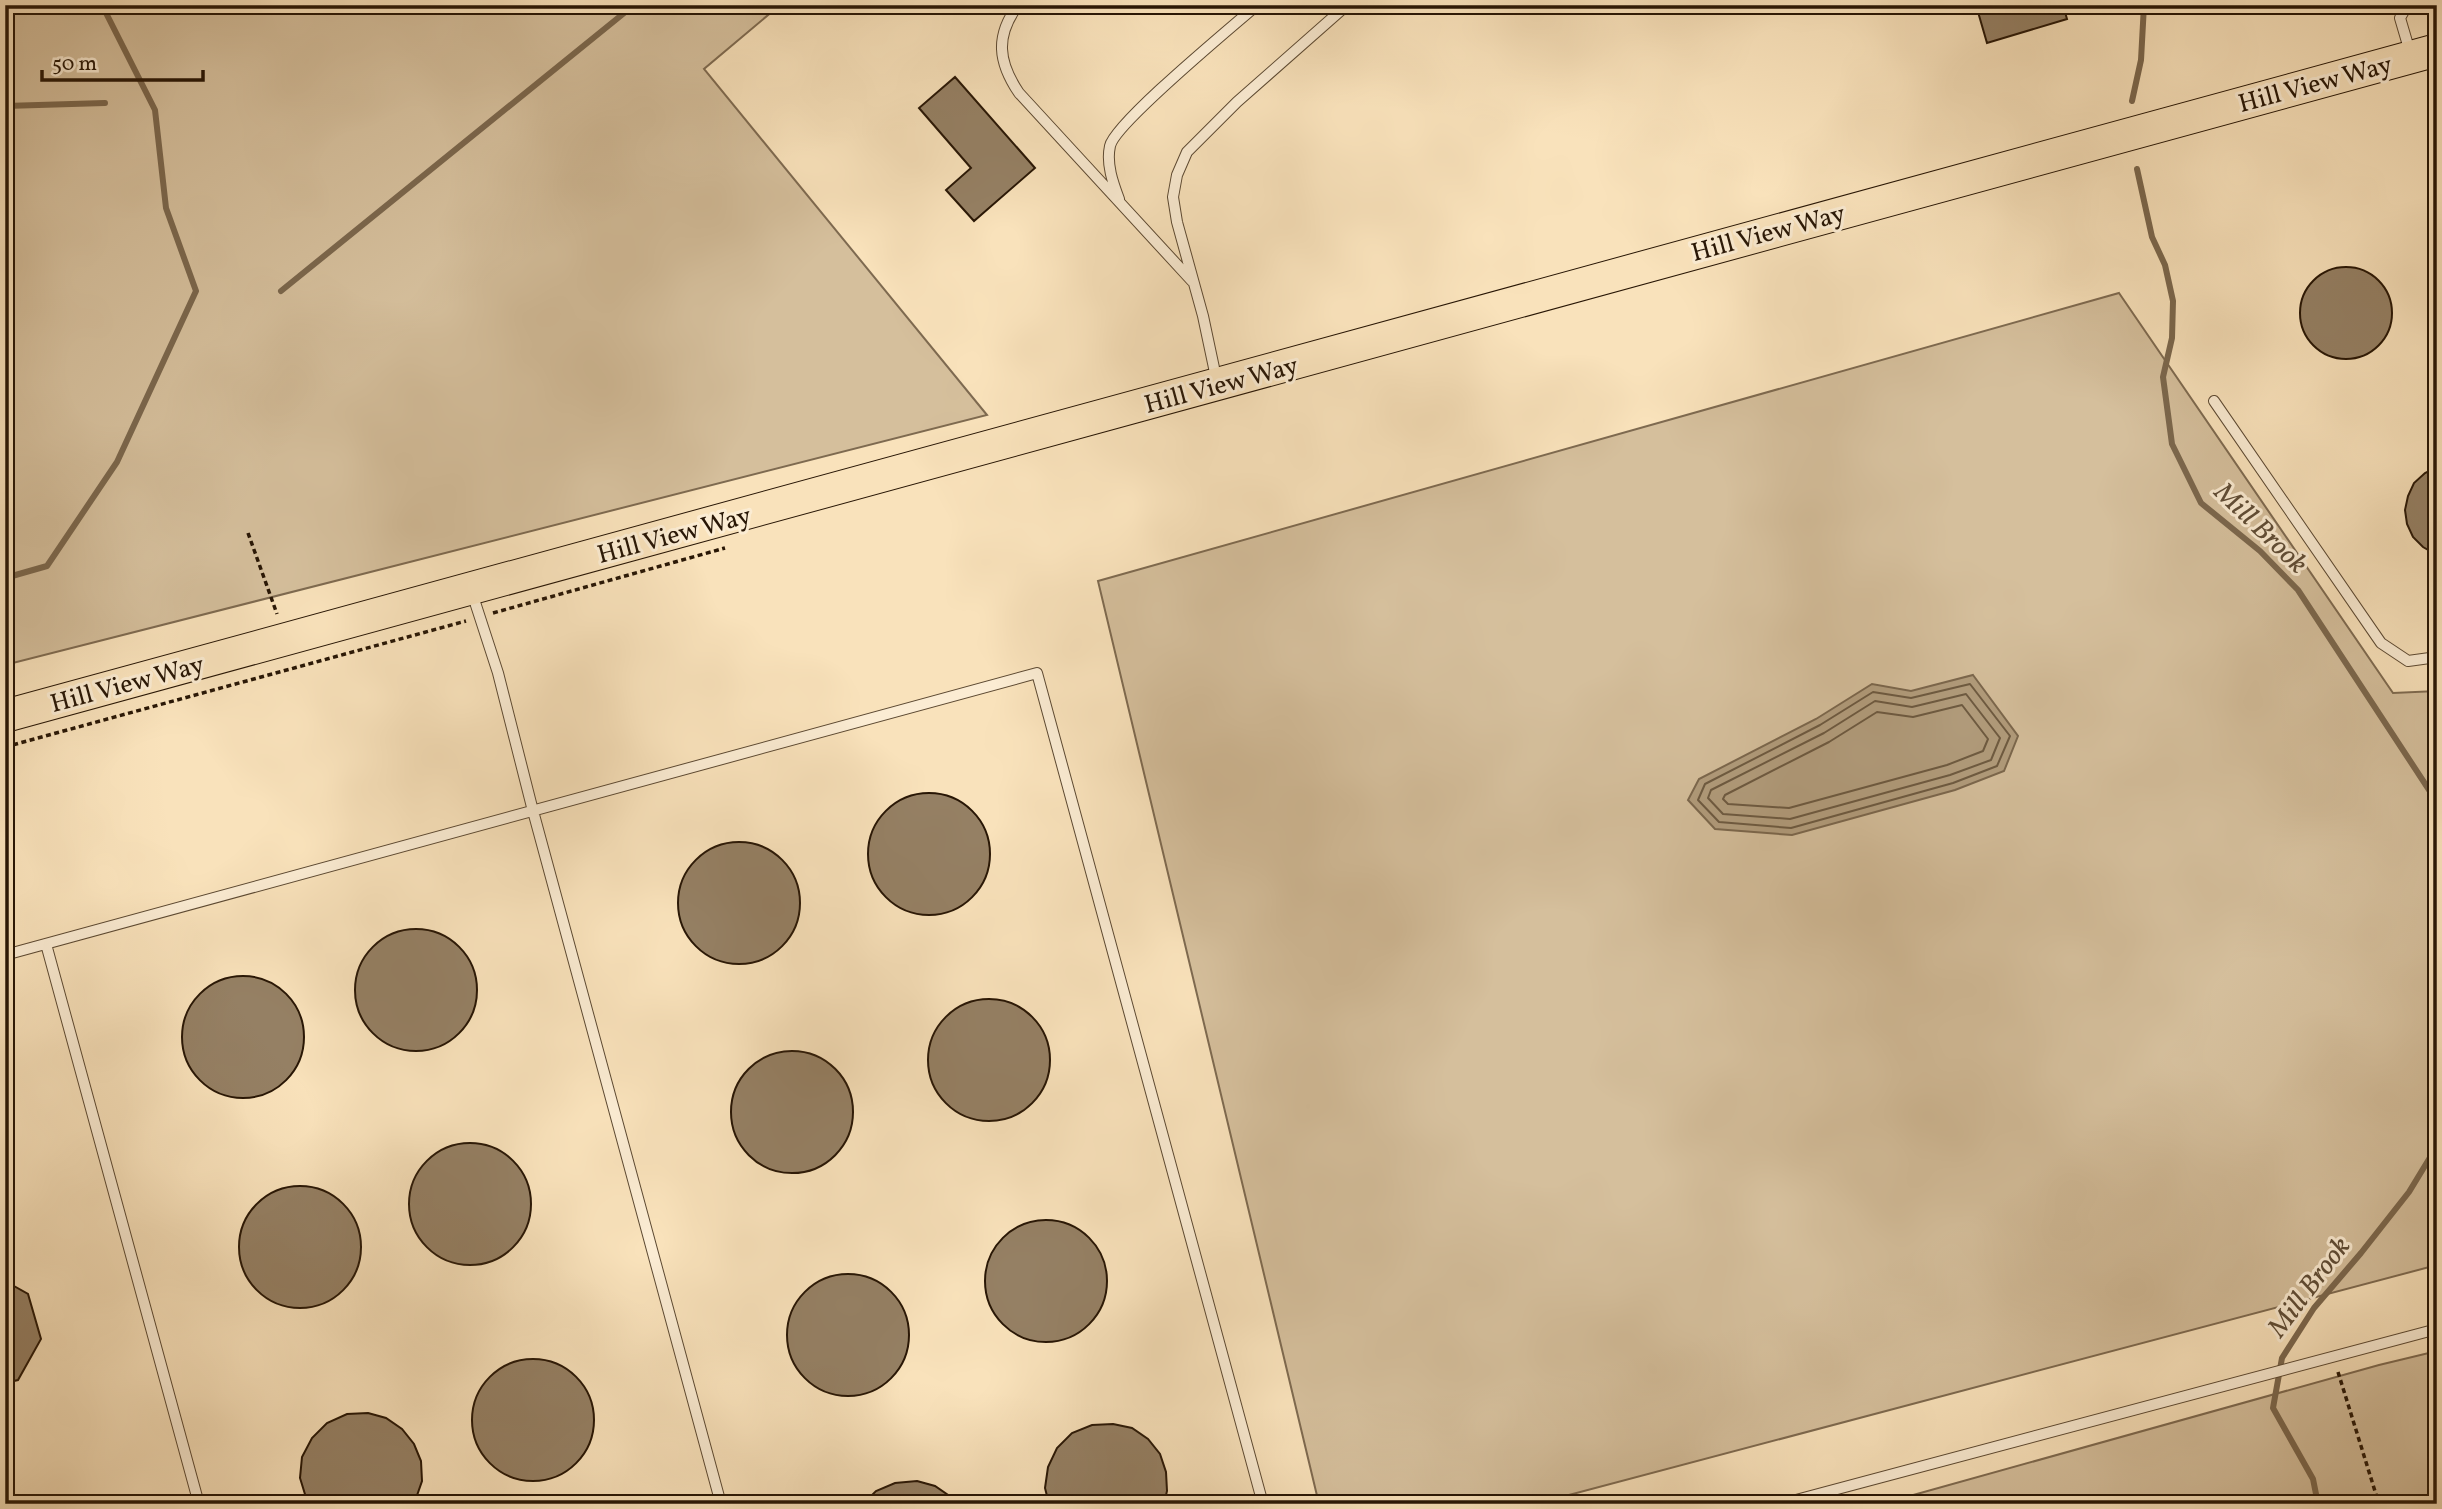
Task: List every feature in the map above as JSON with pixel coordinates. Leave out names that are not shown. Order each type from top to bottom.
[{"type":"main road","name":"Hill View Way","points":[[5,716],[1217,386],[2424,53]]},
{"type":"lane","points":[[1018,5],[1007,22],[1002,38],[1007,74],[1019,93],[1194,284]]},
{"type":"lane","points":[[1121,204],[1110,167],[1110,146],[1116,133],[1256,5]]},
{"type":"lane","points":[[1217,386],[1177,222],[1173,197],[1177,175],[1187,152],[1237,103],[1347,5]]},
{"type":"lane","points":[[2410,5],[2404,9],[2400,18],[2424,53]]},
{"type":"lane","points":[[2214,401],[2381,643],[2408,661],[2437,657]]},
{"type":"lane","points":[[471,589],[498,673],[533,811],[722,1504]]},
{"type":"lane","points":[[5,955],[1037,673],[1264,1504]]},
{"type":"lane","points":[[46,944],[200,1504]]},
{"type":"lane","points":[[1782,1504],[2437,1329]]},
{"type":"path","points":[[248,533],[286,639]]},
{"type":"path","points":[[2333,1357],[2379,1504]]},
{"type":"shaded area","points":[[5,5],[780,5],[704,69],[987,415],[5,665]]},
{"type":"shaded area","points":[[2119,293],[2393,693],[2437,691],[2437,1265],[1535,1504],[1319,1504],[1098,581]]},
{"type":"shaded area","points":[[2437,1351],[2437,1504],[1881,1504],[2379,1365]]},
{"type":"water","points":[[1973,675],[2018,736],[2004,771],[1955,790],[1792,835],[1715,829],[1688,800],[1699,779],[1816,719],[1872,684],[1911,691]]},
{"type":"building","points":[[1976,5],[2063,5],[2067,19],[1987,43]]},
{"type":"building","points":[[955,77],[1035,168],[974,221],[946,190],[971,168],[919,108]]},
{"type":"building","points":[[2346,267],[2364,271],[2378,281],[2388,295],[2392,313],[2388,331],[2378,345],[2364,355],[2346,359],[2328,355],[2314,345],[2304,331],[2300,313],[2304,295],[2314,281],[2328,271]]},
{"type":"building","points":[[2437,467],[2437,555],[2413,537],[2405,510],[2414,483]]},
{"type":"building","points":[[929,793],[952,798],[972,811],[985,831],[990,854],[985,877],[972,897],[952,910],[929,915],[906,910],[886,897],[873,877],[868,854],[873,831],[886,811],[906,798]]},
{"type":"building","points":[[739,842],[762,847],[782,860],[795,880],[800,903],[795,926],[782,946],[762,959],[739,964],[716,959],[696,946],[683,926],[678,903],[683,880],[696,860],[716,847]]},
{"type":"building","points":[[416,929],[439,934],[459,947],[472,967],[477,990],[472,1013],[459,1033],[439,1046],[416,1051],[393,1046],[373,1033],[360,1013],[355,990],[360,967],[373,947],[393,934]]},
{"type":"building","points":[[243,976],[266,981],[286,994],[299,1014],[304,1037],[299,1060],[286,1080],[266,1093],[243,1098],[220,1093],[200,1080],[187,1060],[182,1037],[187,1014],[200,994],[220,981]]},
{"type":"building","points":[[989,999],[1012,1004],[1032,1017],[1045,1037],[1050,1060],[1045,1083],[1032,1103],[1012,1116],[989,1121],[966,1116],[946,1103],[933,1083],[928,1060],[933,1037],[946,1017],[966,1004]]},
{"type":"building","points":[[792,1051],[815,1056],[835,1069],[848,1089],[853,1112],[848,1135],[835,1155],[815,1168],[792,1173],[769,1168],[749,1155],[736,1135],[731,1112],[736,1089],[749,1069],[769,1056]]},
{"type":"building","points":[[470,1143],[493,1148],[513,1161],[526,1181],[531,1204],[526,1227],[513,1247],[493,1260],[470,1265],[447,1260],[427,1247],[414,1227],[409,1204],[414,1181],[427,1161],[447,1148]]},
{"type":"building","points":[[300,1186],[323,1191],[343,1204],[356,1224],[361,1247],[356,1270],[343,1290],[323,1303],[300,1308],[277,1303],[257,1290],[244,1270],[239,1247],[244,1224],[257,1204],[277,1191]]},
{"type":"building","points":[[1046,1220],[1069,1225],[1089,1238],[1102,1258],[1107,1281],[1102,1304],[1089,1324],[1069,1337],[1046,1342],[1023,1337],[1003,1324],[990,1304],[985,1281],[990,1258],[1003,1238],[1023,1225]]},
{"type":"building","points":[[848,1274],[871,1279],[891,1292],[904,1312],[909,1335],[904,1358],[891,1378],[871,1391],[848,1396],[825,1391],[805,1378],[792,1358],[787,1335],[792,1312],[805,1292],[825,1279]]},
{"type":"building","points":[[5,1281],[28,1294],[41,1339],[18,1380],[5,1383]]},
{"type":"building","points":[[533,1359],[556,1364],[576,1377],[589,1397],[594,1420],[589,1443],[576,1463],[556,1476],[533,1481],[510,1476],[490,1463],[477,1443],[472,1420],[477,1397],[490,1377],[510,1364]]},
{"type":"building","points":[[368,1413],[386,1418],[402,1429],[414,1444],[421,1461],[422,1481],[414,1504],[308,1504],[300,1478],[302,1457],[312,1438],[327,1423],[347,1414]]},
{"type":"building","points":[[1113,1424],[1132,1428],[1148,1439],[1160,1454],[1166,1472],[1167,1491],[1164,1504],[1049,1504],[1045,1488],[1048,1467],[1057,1448],[1072,1433],[1092,1425]]},
{"type":"building","points":[[917,1481],[935,1486],[957,1504],[863,1504],[876,1491],[895,1483]]},
{"type":"waterway","points":[[5,578],[47,566],[117,462],[196,291],[166,208],[155,110],[102,5]]},
{"type":"waterway","points":[[281,291],[634,5]]},
{"type":"waterway","name":"Mill Brook","points":[[2132,101],[2141,60],[2144,5]]},
{"type":"waterway","points":[[5,106],[105,103]]},
{"type":"waterway","name":"Mill Brook","points":[[2137,169],[2152,237],[2165,265],[2173,301],[2172,338],[2163,377],[2172,444],[2201,503],[2260,551],[2298,590],[2437,802]]},
{"type":"waterway","name":"Mill Brook","points":[[2318,1504],[2313,1479],[2273,1408],[2282,1358],[2314,1308],[2409,1192],[2437,1146]]}]
